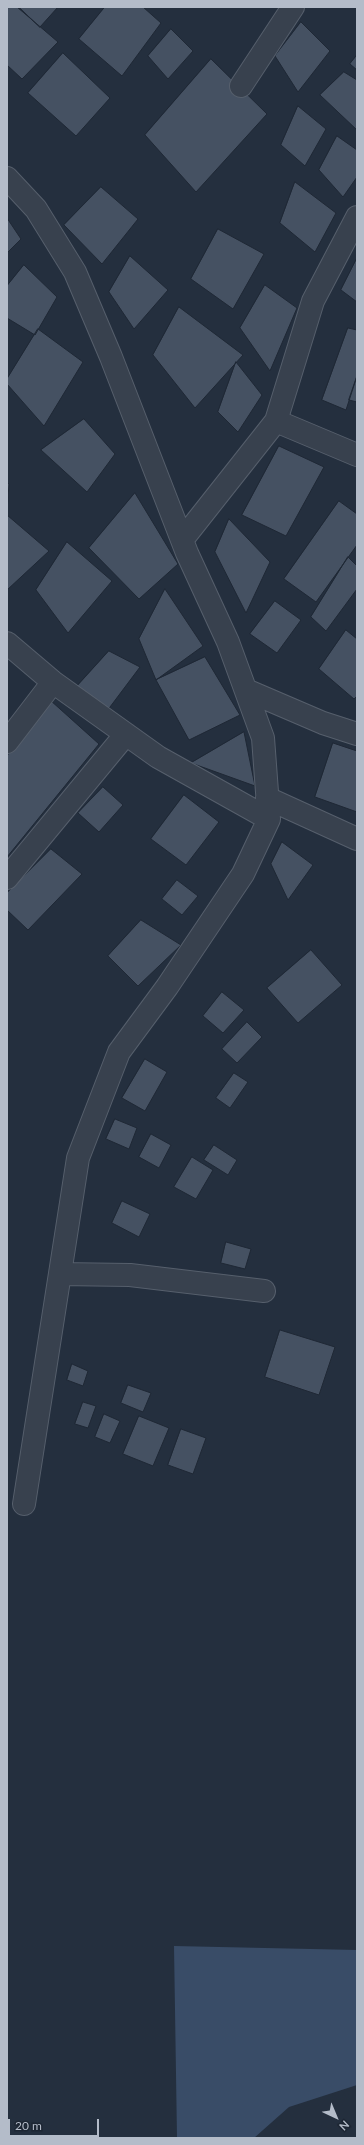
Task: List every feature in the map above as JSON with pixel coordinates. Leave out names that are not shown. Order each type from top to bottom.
[{"type":"street","points":[[241,86],[293,7]]},
{"type":"street","points":[[7,178],[36,209],[75,272],[111,357],[182,540],[228,642],[263,738],[268,808],[243,874],[167,987],[118,1052],[78,1158],[24,1504]]},
{"type":"street","points":[[182,540],[276,421],[313,301],[357,218]]},
{"type":"street","points":[[276,421],[357,455]]},
{"type":"street","points":[[7,643],[53,682],[158,757],[268,808],[357,839]]},
{"type":"street","points":[[7,742],[53,682]]},
{"type":"street","points":[[246,690],[323,723],[357,734]]},
{"type":"street","points":[[7,878],[126,734]]},
{"type":"street","points":[[60,1274],[130,1275],[264,1290]]},
{"type":"water","points":[[174,1946],[357,1950],[357,2085],[289,2107],[254,2138],[177,2138]]},
{"type":"building","points":[[7,7],[17,7],[58,42],[22,79],[7,65]]},
{"type":"building","points":[[19,7],[58,7],[40,27]]},
{"type":"building","points":[[105,7],[143,7],[161,23],[122,76],[79,39]]},
{"type":"building","points":[[301,22],[330,51],[298,92],[275,56]]},
{"type":"building","points":[[171,29],[193,51],[168,79],[148,56]]},
{"type":"building","points":[[63,53],[110,98],[76,136],[28,93]]},
{"type":"building","points":[[357,55],[357,70],[350,64]]},
{"type":"building","points":[[211,59],[267,114],[196,192],[145,135]]},
{"type":"building","points":[[344,72],[357,80],[357,130],[320,95]]},
{"type":"building","points":[[298,106],[326,129],[305,166],[281,145]]},
{"type":"building","points":[[337,136],[357,150],[357,177],[343,197],[319,170]]},
{"type":"building","points":[[295,182],[336,213],[315,252],[280,223]]},
{"type":"building","points":[[101,187],[138,219],[102,264],[64,225]]},
{"type":"building","points":[[7,218],[21,239],[7,253]]},
{"type":"building","points":[[218,229],[264,254],[233,309],[191,279]]},
{"type":"building","points":[[130,256],[168,290],[134,329],[109,292]]},
{"type":"building","points":[[357,258],[357,302],[341,290]]},
{"type":"building","points":[[24,265],[57,297],[35,335],[7,318],[7,286]]},
{"type":"building","points":[[265,285],[297,308],[270,371],[240,328]]},
{"type":"building","points":[[179,307],[243,355],[195,408],[153,355]]},
{"type":"building","points":[[348,328],[357,330],[357,376],[346,410],[322,400]]},
{"type":"building","points":[[38,329],[83,362],[44,426],[7,384],[7,379]]},
{"type":"building","points":[[236,362],[262,395],[238,432],[218,412]]},
{"type":"building","points":[[357,376],[357,402],[349,400]]},
{"type":"building","points":[[84,419],[115,454],[87,492],[41,450]]},
{"type":"building","points":[[279,446],[324,467],[286,536],[242,515]]},
{"type":"building","points":[[7,482],[9,484],[7,511]]},
{"type":"building","points":[[135,493],[178,564],[139,599],[89,548]]},
{"type":"building","points":[[339,501],[357,514],[357,545],[316,602],[284,579]]},
{"type":"building","points":[[7,515],[49,551],[7,590]]},
{"type":"building","points":[[229,519],[270,562],[246,613],[215,552]]},
{"type":"building","points":[[67,542],[112,581],[68,633],[36,590]]},
{"type":"building","points":[[348,557],[357,566],[357,589],[326,631],[311,617]]},
{"type":"building","points":[[165,589],[203,646],[156,680],[139,639]]},
{"type":"building","points":[[275,601],[301,620],[277,653],[250,634]]},
{"type":"building","points":[[346,630],[357,639],[357,696],[354,699],[319,669]]},
{"type":"building","points":[[109,651],[140,667],[107,711],[70,694]]},
{"type":"building","points":[[205,657],[240,715],[189,740],[156,680]]},
{"type":"building","points":[[50,700],[99,744],[7,857],[7,756]]},
{"type":"building","points":[[244,732],[255,786],[191,763]]},
{"type":"building","points":[[333,743],[357,751],[357,812],[315,797]]},
{"type":"building","points":[[103,787],[123,805],[99,832],[78,813]]},
{"type":"building","points":[[184,795],[219,822],[186,865],[151,839]]},
{"type":"building","points":[[282,842],[313,865],[288,900],[271,864]]},
{"type":"building","points":[[51,849],[82,874],[28,930],[7,910],[7,893]]},
{"type":"building","points":[[177,880],[198,896],[182,915],[162,899]]},
{"type":"building","points":[[141,920],[181,945],[138,986],[108,956]]},
{"type":"building","points":[[311,950],[342,985],[298,1023],[267,988]]},
{"type":"building","points":[[222,992],[244,1010],[223,1033],[203,1016]]},
{"type":"building","points":[[247,1022],[262,1037],[237,1063],[222,1049]]},
{"type":"building","points":[[145,1059],[167,1072],[145,1111],[122,1098]]},
{"type":"building","points":[[234,1073],[248,1082],[230,1108],[216,1098]]},
{"type":"building","points":[[115,1119],[137,1128],[129,1149],[106,1139]]},
{"type":"building","points":[[151,1134],[171,1145],[159,1168],[139,1157]]},
{"type":"building","points":[[214,1145],[237,1160],[228,1175],[204,1160]]},
{"type":"building","points":[[192,1157],[213,1170],[196,1199],[174,1187]]},
{"type":"building","points":[[122,1201],[150,1214],[139,1237],[112,1223]]},
{"type":"building","points":[[226,1242],[251,1249],[245,1269],[221,1263]]},
{"type":"building","points":[[280,1330],[335,1347],[319,1395],[265,1377]]},
{"type":"building","points":[[72,1364],[88,1371],[83,1386],[67,1380]]},
{"type":"building","points":[[128,1385],[151,1393],[143,1412],[121,1403]]},
{"type":"building","points":[[83,1402],[96,1406],[88,1428],[75,1424]]},
{"type":"building","points":[[104,1414],[120,1421],[110,1443],[95,1437]]},
{"type":"building","points":[[139,1416],[169,1428],[153,1466],[123,1454]]},
{"type":"building","points":[[181,1429],[206,1438],[193,1474],[168,1465]]}]
